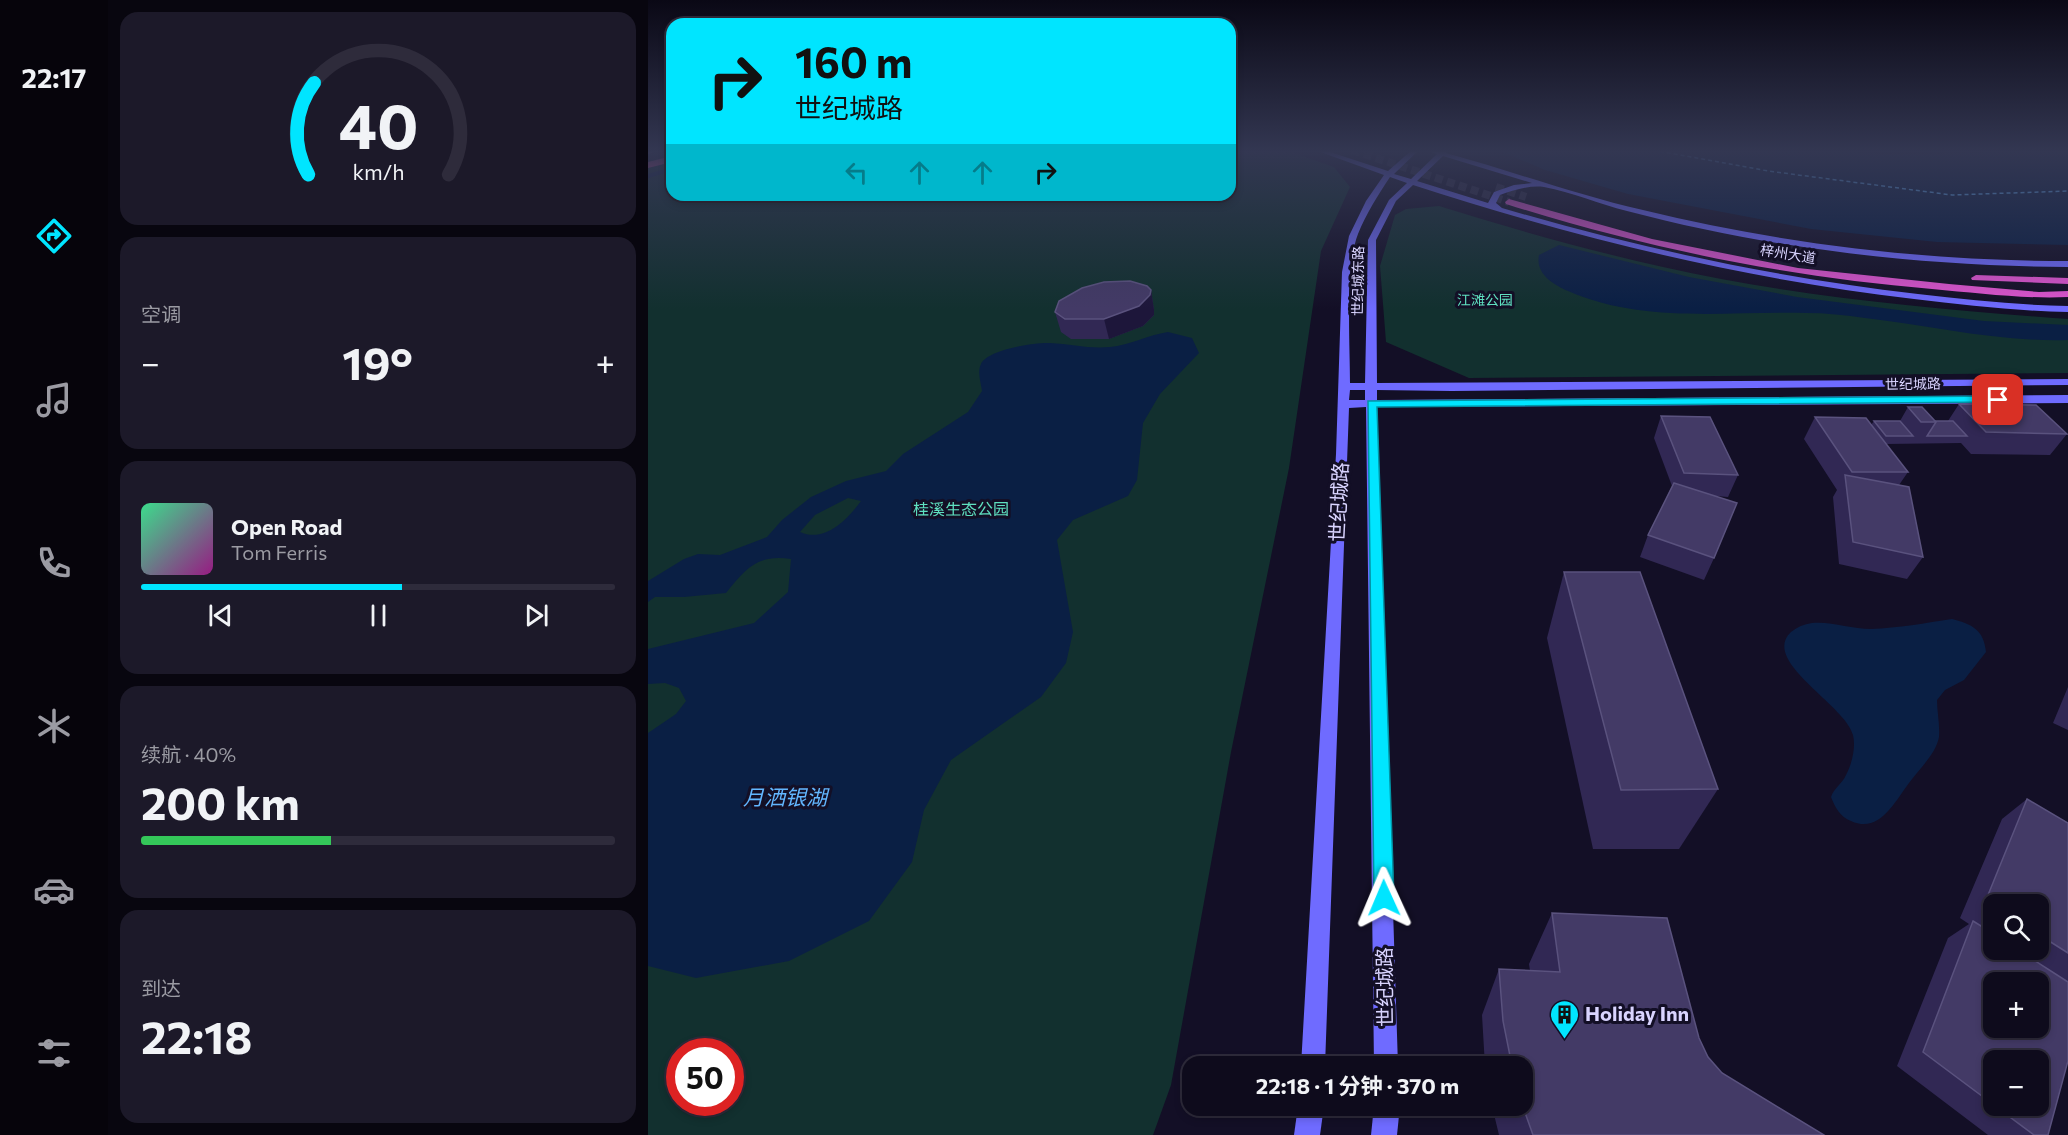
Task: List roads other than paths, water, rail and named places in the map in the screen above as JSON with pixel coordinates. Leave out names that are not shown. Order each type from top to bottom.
[{"type":"highway","name":"梓州大道","points":[[1512,203],[1579,224],[1672,246],[1799,271],[2039,295],[2068,294]]},
{"type":"highway","name":"梓州大道","points":[[1546,203],[1603,220],[1692,241],[1817,263],[1908,273],[2022,281],[2068,281]]},
{"type":"main road","name":"世纪城东路","points":[[1343,395],[1347,272],[1353,236],[1369,203]]},
{"type":"main road","name":"世纪城东路","points":[[1372,395],[1371,240],[1391,203]]},
{"type":"main road","points":[[1474,203],[1643,250],[1763,274],[1882,293],[2068,309]]},
{"type":"main road","points":[[1493,203],[1504,213]]},
{"type":"main road","points":[[1607,203],[1670,219],[1770,238],[1871,252],[2007,265],[2068,264]]},
{"type":"main road","name":"世纪城路","points":[[1343,395],[1372,395],[1452,388],[2068,382]]},
{"type":"main road","name":"世纪城路","points":[[1343,395],[2068,399]]},
{"type":"main road","name":"世纪城路","points":[[1313,1056],[1343,395]]},
{"type":"main road","name":"世纪城路","points":[[1372,395],[1386,1056]]},
{"type":"main road","points":[[1307,1135],[1310,1116]]},
{"type":"main road","points":[[1384,1135],[1386,1116]]},
{"type":"water","points":[[1675,203],[2068,203],[2068,245],[1937,242],[1811,229]]},
{"type":"water","points":[[1559,245],[1689,277],[1797,297],[1984,321],[2068,325],[2068,340],[2016,339],[1828,314],[1685,314],[1626,308],[1568,291],[1547,278],[1540,268],[1539,255]]},
{"type":"water","name":"月洒银湖","points":[[1168,332],[1192,338],[1199,353],[1160,394],[1143,423],[1137,480],[1128,496],[1073,520],[1057,540],[1073,632],[1066,663],[1041,697],[951,760],[924,810],[912,862],[869,921],[789,961],[696,978],[648,966],[648,733],[676,714],[686,701],[679,688],[665,683],[648,684],[648,649],[754,623],[788,592],[791,559],[761,561],[740,576],[726,593],[655,597],[648,602],[648,581],[684,559],[698,554],[720,555],[767,537],[782,520],[811,497],[846,481],[886,471],[903,454],[968,412],[982,391],[979,374],[981,364],[992,355],[1012,348],[1043,343],[1110,347]],"holes":[[[848,498],[861,501],[835,528],[818,534],[809,535],[800,532],[815,515]]]},
{"type":"water","points":[[1952,619],[1976,629],[1983,638],[1986,652],[1964,680],[1945,690],[1937,700],[1939,737],[1937,743],[1931,755],[1891,807],[1878,820],[1870,823],[1861,824],[1847,819],[1838,811],[1831,797],[1850,766],[1854,750],[1853,735],[1836,710],[1795,669],[1787,656],[1784,644],[1793,630],[1812,623],[1871,629]]},
{"type":"place","name":"Holiday Inn","points":[[1564,1040]]},
{"type":"park label","name":"江滩公园","points":[[1485,300]]},
{"type":"park label","name":"桂溪生态公园","points":[[961,509]]}]
